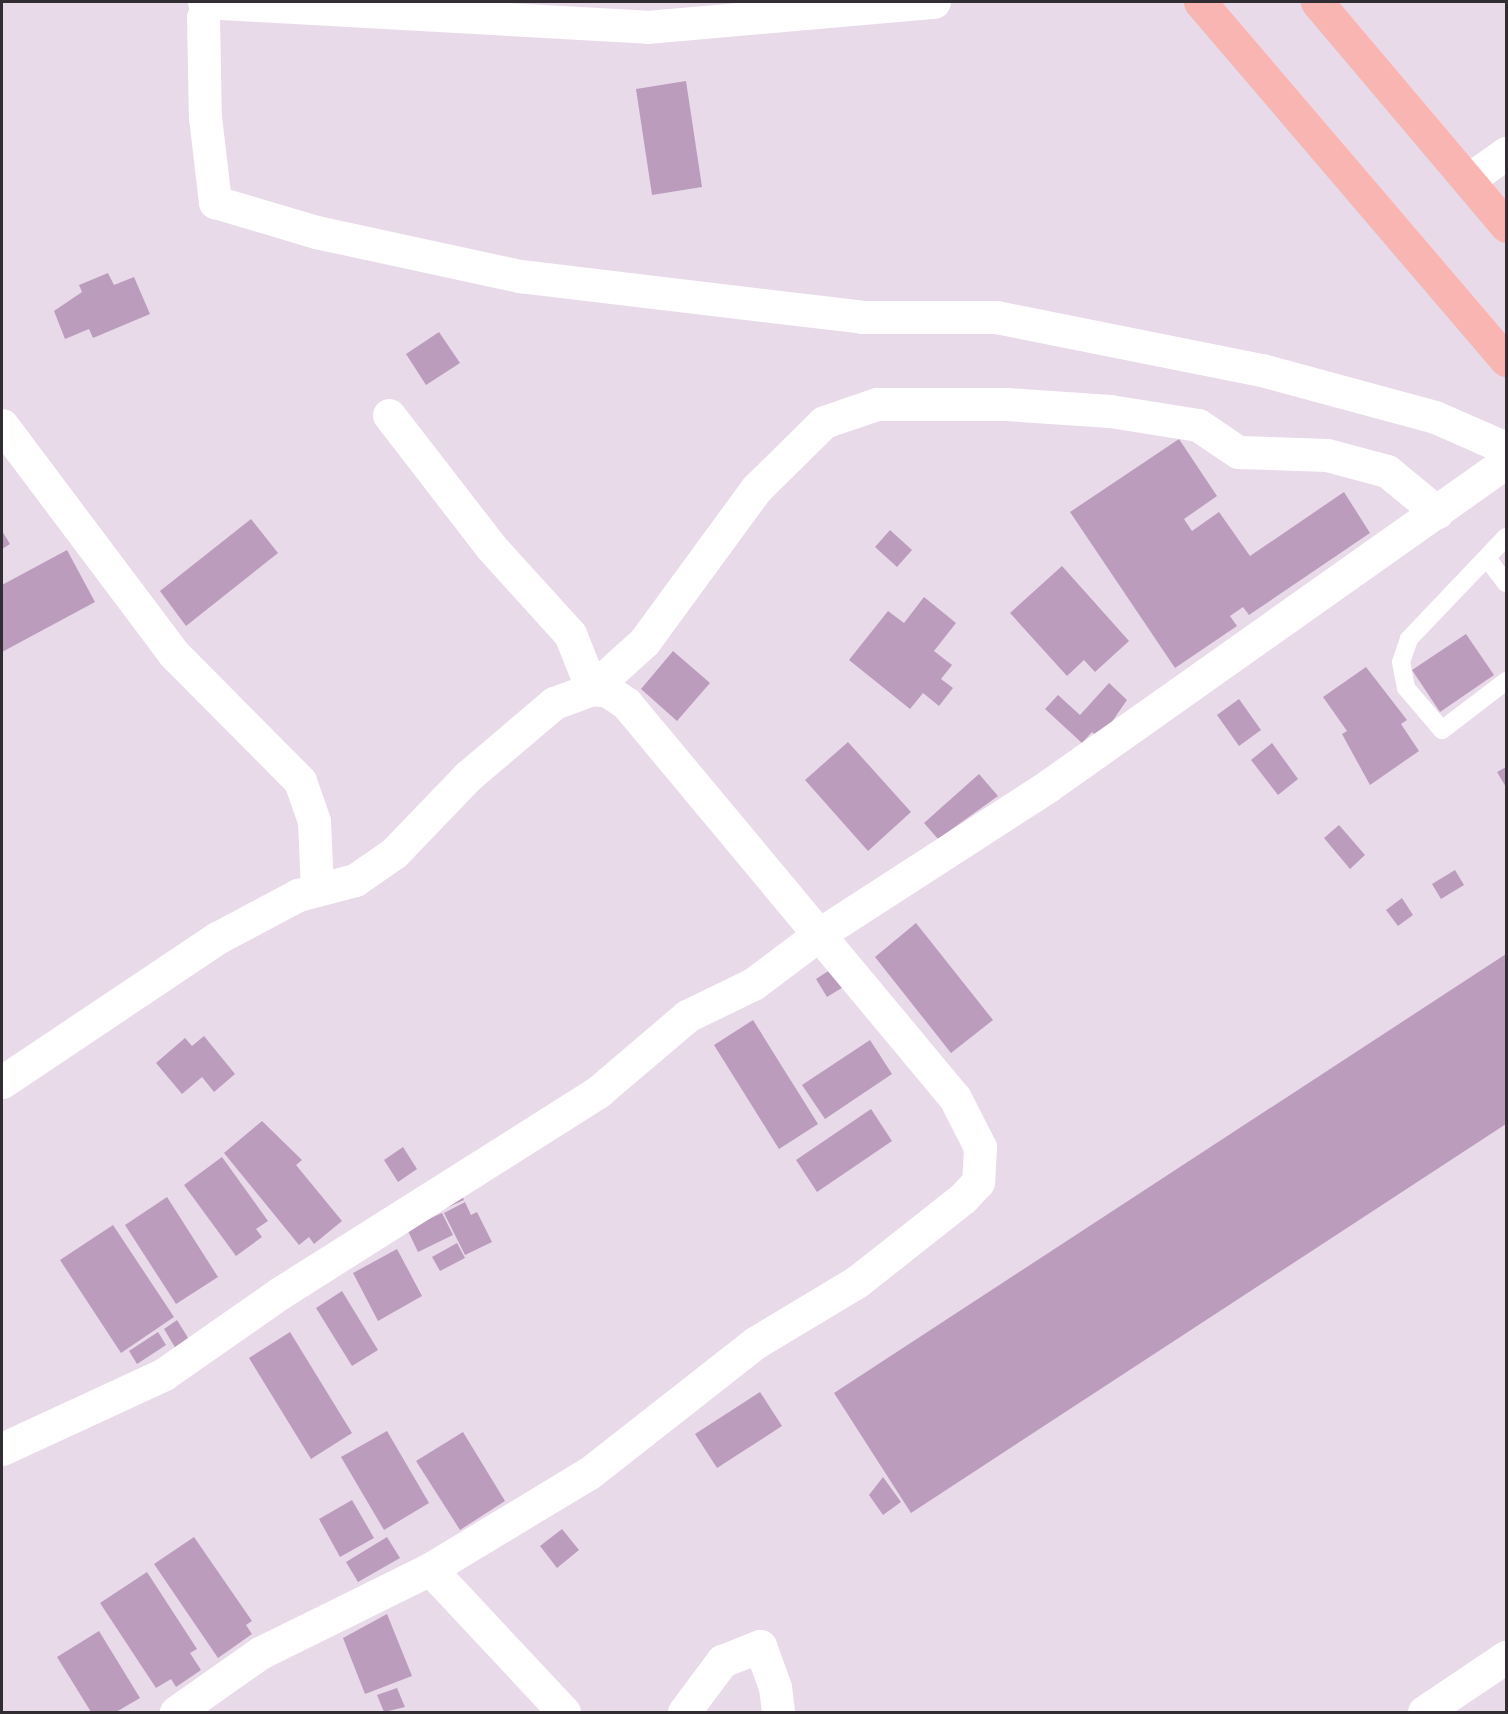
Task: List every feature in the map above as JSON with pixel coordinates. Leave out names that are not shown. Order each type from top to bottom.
[{"type":"highway","points":[[1200,2],[1506,360]]},
{"type":"highway","points":[[1317,2],[1506,226]]},
{"type":"street","points":[[934,2],[647,27],[203,9],[205,117],[215,202],[316,232],[520,276],[862,317],[996,317],[1262,370],[1435,417],[1506,448]]},
{"type":"street","points":[[1468,180],[1506,153]]},
{"type":"street","points":[[2,1082],[219,937],[317,889],[355,880],[394,853],[468,776],[554,703],[592,689],[644,642],[756,489],[824,422],[878,404],[910,400],[1017,404],[1198,425],[1239,452],[1327,455],[1387,471],[1437,512]]},
{"type":"street","points":[[389,415],[491,547],[570,634],[592,689]]},
{"type":"street","points":[[2,425],[174,654],[300,781],[314,821],[317,889]]},
{"type":"street","points":[[2,1449],[164,1374],[289,1286],[599,1091],[653,1040],[687,1016],[753,984],[821,933],[1048,786],[1506,462]]},
{"type":"street","points":[[176,1713],[260,1653],[430,1569],[589,1473],[755,1343],[885,1262],[978,1182],[980,1147],[955,1098],[821,933],[767,877],[626,703],[608,691],[592,689]]},
{"type":"street","points":[[430,1569],[564,1713]]},
{"type":"street","points":[[684,1713],[722,1661],[760,1646],[775,1687],[778,1713]]},
{"type":"street","points":[[1424,1713],[1506,1657]]},
{"type":"lane","points":[[1506,537],[1410,639],[1401,662],[1406,688],[1442,730],[1506,681]]},
{"type":"lane","points":[[1487,558],[1506,583]]},
{"type":"building","points":[[686,81],[702,187],[652,195],[636,89]]},
{"type":"building","points":[[108,273],[114,285],[134,277],[150,314],[93,338],[89,329],[65,339],[54,311],[82,292],[79,285]]},
{"type":"building","points":[[439,332],[460,363],[426,385],[406,354]]},
{"type":"building","points":[[1179,439],[1217,496],[1184,519],[1192,531],[1219,512],[1250,556],[1344,492],[1370,533],[1249,615],[1243,607],[1230,616],[1237,626],[1175,668],[1070,512]]},
{"type":"building","points":[[251,519],[278,553],[186,626],[160,591]]},
{"type":"building","points":[[890,530],[912,550],[897,567],[875,547]]},
{"type":"building","points":[[2,531],[10,544],[2,549]]},
{"type":"building","points":[[67,550],[95,602],[2,652],[2,585]]},
{"type":"building","points":[[1062,566],[1129,641],[1095,672],[1084,660],[1067,676],[1010,613]]},
{"type":"building","points":[[924,597],[956,623],[934,651],[952,665],[941,679],[953,688],[939,706],[923,693],[910,709],[849,660],[888,611],[904,623]]},
{"type":"building","points":[[1466,634],[1494,675],[1440,712],[1412,670]]},
{"type":"building","points":[[673,651],[710,683],[677,721],[641,689]]},
{"type":"building","points":[[1366,667],[1407,720],[1401,724],[1419,751],[1370,785],[1342,734],[1347,731],[1323,697]]},
{"type":"building","points":[[1109,683],[1127,700],[1100,739],[1092,732],[1082,743],[1045,709],[1058,695],[1080,715]]},
{"type":"building","points":[[1239,699],[1261,730],[1239,746],[1217,715]]},
{"type":"building","points":[[848,742],[911,812],[868,851],[805,780]]},
{"type":"building","points":[[1272,743],[1298,779],[1278,795],[1251,760]]},
{"type":"building","points":[[1506,767],[1506,787],[1497,772]]},
{"type":"building","points":[[979,774],[998,796],[938,839],[924,823]]},
{"type":"building","points":[[1339,825],[1365,855],[1350,869],[1324,838]]},
{"type":"building","points":[[1455,870],[1464,885],[1441,899],[1432,884]]},
{"type":"building","points":[[1402,898],[1413,915],[1398,926],[1386,910]]},
{"type":"building","points":[[916,923],[993,1020],[951,1053],[875,957]]},
{"type":"building","points":[[1506,954],[1506,1124],[911,1513],[834,1393]]},
{"type":"building","points":[[833,968],[845,986],[827,997],[816,979]]},
{"type":"building","points":[[753,1020],[818,1124],[779,1149],[714,1045]]},
{"type":"building","points":[[204,1036],[235,1074],[214,1092],[202,1077],[182,1094],[156,1063],[185,1038],[192,1046]]},
{"type":"building","points":[[870,1040],[892,1074],[825,1119],[802,1085]]},
{"type":"building","points":[[871,1109],[892,1141],[817,1192],[796,1160]]},
{"type":"building","points":[[262,1121],[302,1160],[296,1165],[342,1221],[314,1244],[309,1237],[299,1245],[224,1153]]},
{"type":"building","points":[[403,1147],[417,1169],[398,1182],[384,1160]]},
{"type":"building","points":[[222,1157],[268,1221],[256,1229],[262,1237],[236,1256],[184,1185]]},
{"type":"building","points":[[459,1188],[464,1200],[444,1209],[439,1198]]},
{"type":"building","points":[[167,1197],[218,1277],[176,1304],[125,1225]]},
{"type":"building","points":[[465,1202],[471,1215],[477,1212],[492,1242],[465,1255],[444,1213]]},
{"type":"building","points":[[442,1213],[453,1235],[418,1252],[407,1229]]},
{"type":"building","points":[[113,1225],[174,1317],[121,1353],[60,1260]]},
{"type":"building","points":[[457,1243],[465,1258],[440,1271],[432,1257]]},
{"type":"building","points":[[397,1249],[422,1296],[378,1321],[353,1273]]},
{"type":"building","points":[[342,1291],[378,1350],[352,1366],[316,1308]]},
{"type":"building","points":[[177,1320],[190,1341],[176,1349],[164,1329]]},
{"type":"building","points":[[158,1332],[166,1345],[137,1364],[129,1351]]},
{"type":"building","points":[[290,1332],[352,1433],[311,1459],[249,1358]]},
{"type":"building","points":[[760,1392],[782,1426],[717,1468],[695,1434]]},
{"type":"building","points":[[387,1431],[429,1503],[384,1530],[341,1457]]},
{"type":"building","points":[[463,1432],[505,1501],[460,1530],[416,1461]]},
{"type":"building","points":[[883,1477],[901,1502],[883,1515],[869,1495]]},
{"type":"building","points":[[352,1500],[374,1538],[340,1557],[319,1519]]},
{"type":"building","points":[[562,1529],[579,1550],[557,1568],[540,1546]]},
{"type":"building","points":[[194,1537],[252,1621],[246,1625],[252,1634],[218,1658],[154,1564]]},
{"type":"building","points":[[387,1537],[400,1558],[358,1582],[346,1562]]},
{"type":"building","points":[[147,1572],[197,1649],[190,1653],[201,1670],[176,1687],[171,1679],[156,1688],[100,1603]]},
{"type":"building","points":[[387,1614],[412,1676],[365,1694],[343,1638]]},
{"type":"building","points":[[99,1631],[140,1698],[116,1712],[91,1712],[57,1657]]},
{"type":"building","points":[[397,1688],[405,1707],[384,1712],[377,1695]]}]
